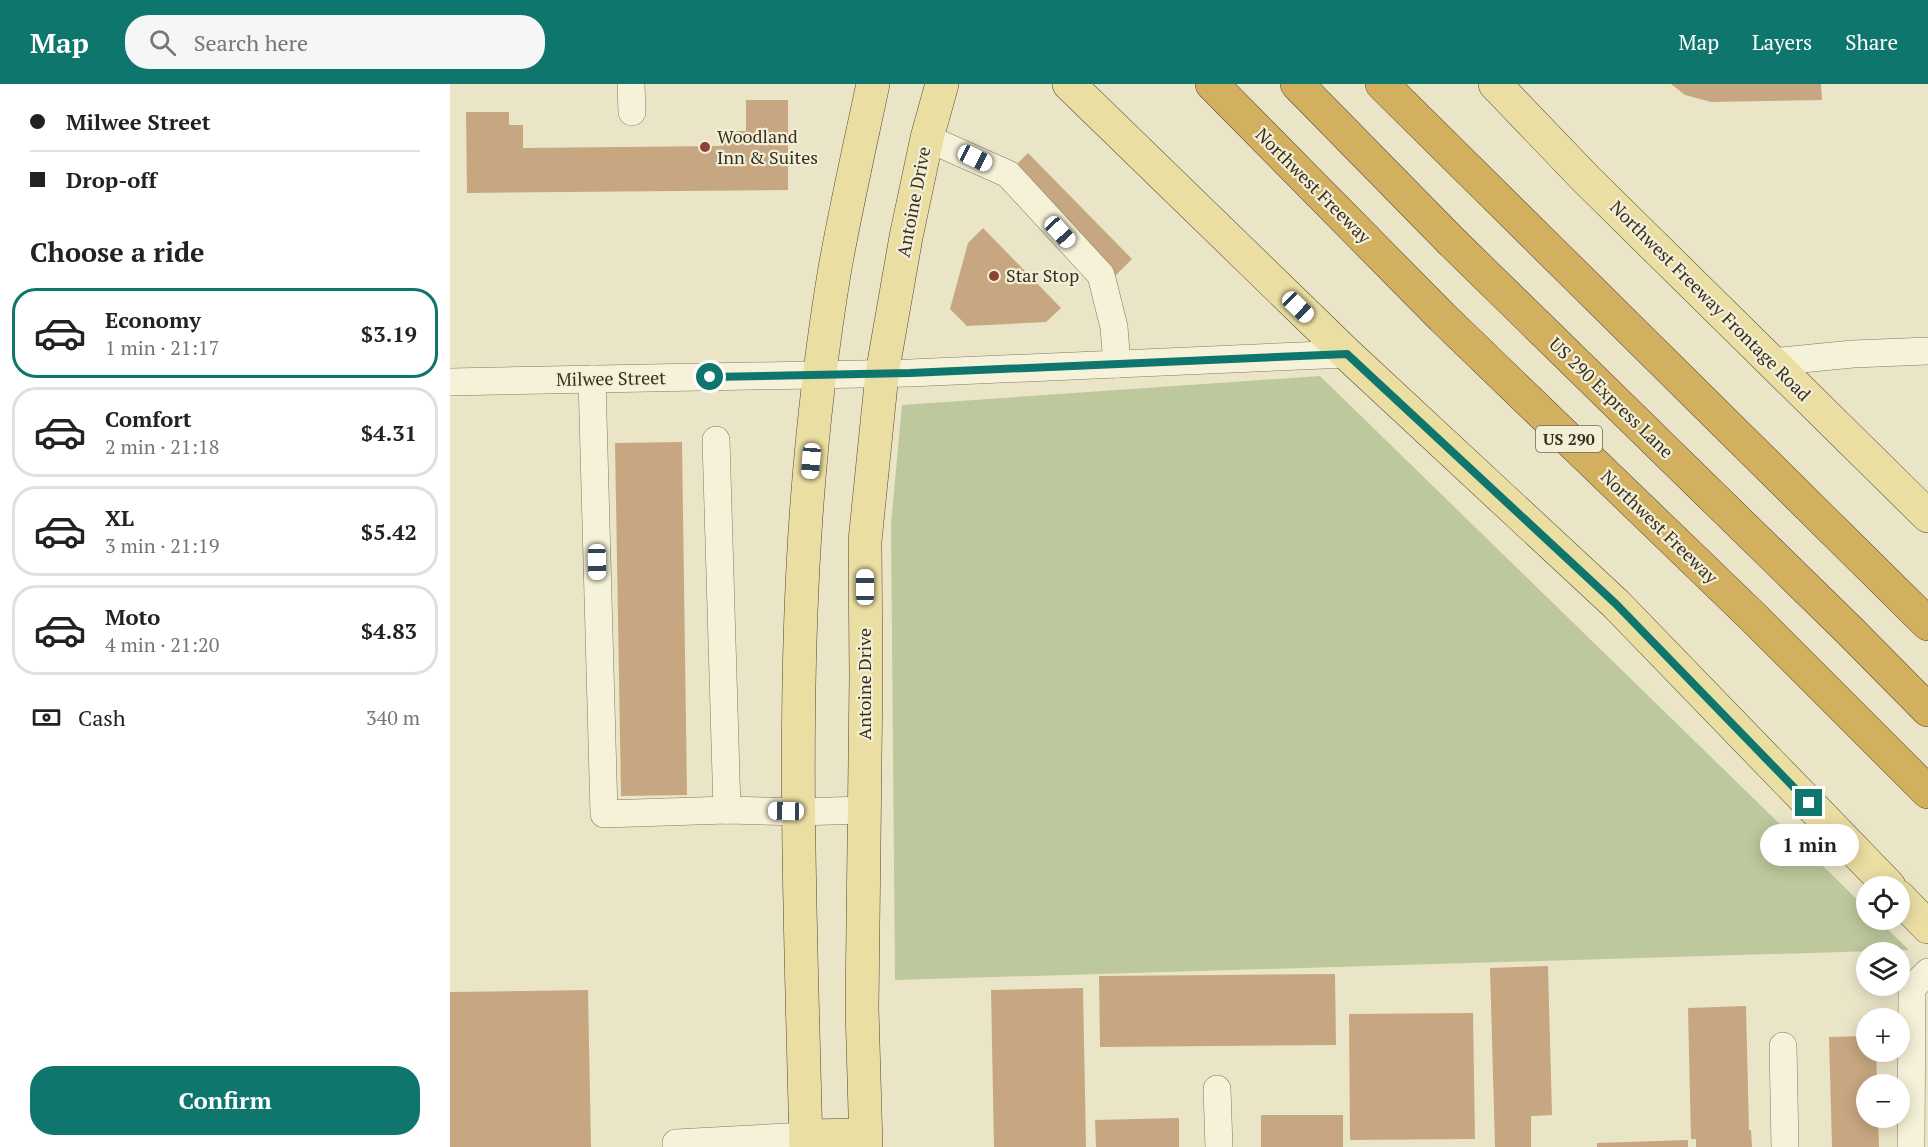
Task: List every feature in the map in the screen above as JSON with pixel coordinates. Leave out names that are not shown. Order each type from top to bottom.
[{"type":"highway","name":"Northwest Freeway","points":[[1212,84],[1442,317],[1752,616],[1928,792]]},
{"type":"highway","name":"US 290 Express Lane","points":[[1297,84],[1460,250],[1928,710]]},
{"type":"highway","points":[[1382,84],[1928,624]]},
{"type":"main road","points":[[865,1141],[806,1141],[798,812],[801,634],[807,504],[819,375],[836,268],[872,84]]},
{"type":"main road","points":[[1069,84],[1347,354],[1616,604],[1879,876]]},
{"type":"main road","name":"Northwest Freeway Frontage Road","points":[[1495,84],[1586,179],[1928,516]]},
{"type":"main road","name":"Antoine Drive","points":[[865,1141],[862,1008],[864,541],[882,374],[906,237],[927,138],[944,86]]},
{"type":"main road","points":[[1910,908],[1928,927]]},
{"type":"street","points":[[631,84],[632,112]]},
{"type":"street","points":[[927,138],[1008,174],[1101,275],[1114,327],[1117,364]]},
{"type":"street","points":[[1773,362],[1854,354],[1928,351]]},
{"type":"street","name":"Milwee Street","points":[[450,382],[882,374],[1347,354]]},
{"type":"street","points":[[592,380],[604,814],[727,810],[798,812],[864,810]]},
{"type":"street","points":[[716,440],[727,810]]},
{"type":"street","points":[[1911,1147],[1912,988],[1928,972]]},
{"type":"street","points":[[1783,1046],[1785,1147]]},
{"type":"street","points":[[1217,1089],[1219,1147]]},
{"type":"street","points":[[676,1147],[676,1143],[806,1141]]},
{"type":"green space","points":[[1320,376],[1856,898],[1856,930],[1888,930],[1901,942],[1856,942],[1856,952],[895,980],[891,524],[902,405]]},
{"type":"building","points":[[1671,84],[1821,84],[1822,100],[1711,102],[1685,95]]},
{"type":"building","name":"Woodland Inn & Suites","points":[[746,100],[788,100],[788,190],[467,193],[466,112],[509,112],[509,125],[523,125],[523,148],[720,146],[720,131],[746,131]]},
{"type":"building","points":[[1028,153],[1132,259],[1114,277],[1010,171]]},
{"type":"building","name":"Star Stop","points":[[983,228],[1061,308],[1046,322],[967,326],[950,309],[968,243]]},
{"type":"building","points":[[682,442],[687,795],[621,796],[615,443]]},
{"type":"building","points":[[1548,966],[1552,1115],[1531,1116],[1531,1147],[1495,1147],[1490,968]]},
{"type":"building","points":[[1335,974],[1336,1045],[1100,1047],[1099,976]]},
{"type":"building","points":[[1083,988],[1086,1147],[994,1147],[991,990]]},
{"type":"building","points":[[588,990],[591,1147],[450,1147],[450,992]]},
{"type":"building","points":[[1746,1006],[1749,1130],[1751,1130],[1752,1147],[1696,1147],[1696,1139],[1691,1139],[1688,1008]]},
{"type":"building","points":[[1473,1013],[1475,1139],[1350,1140],[1349,1014]]},
{"type":"building","points":[[1856,1036],[1856,1062],[1876,1062],[1877,1074],[1856,1074],[1856,1128],[1878,1128],[1879,1147],[1832,1147],[1829,1037]]},
{"type":"building","points":[[1261,1115],[1343,1115],[1343,1147],[1261,1147]]},
{"type":"building","points":[[1179,1118],[1179,1147],[1096,1147],[1095,1120]]},
{"type":"building","points":[[1688,1140],[1688,1147],[1597,1147],[1597,1143]]},
{"type":"place","name":"Woodland Inn & Suites","points":[[705,147]]},
{"type":"place","name":"Star Stop","points":[[994,276]]},
{"type":"route","points":[[710,377],[910,373],[1347,354],[1616,604],[1809,803]]}]
